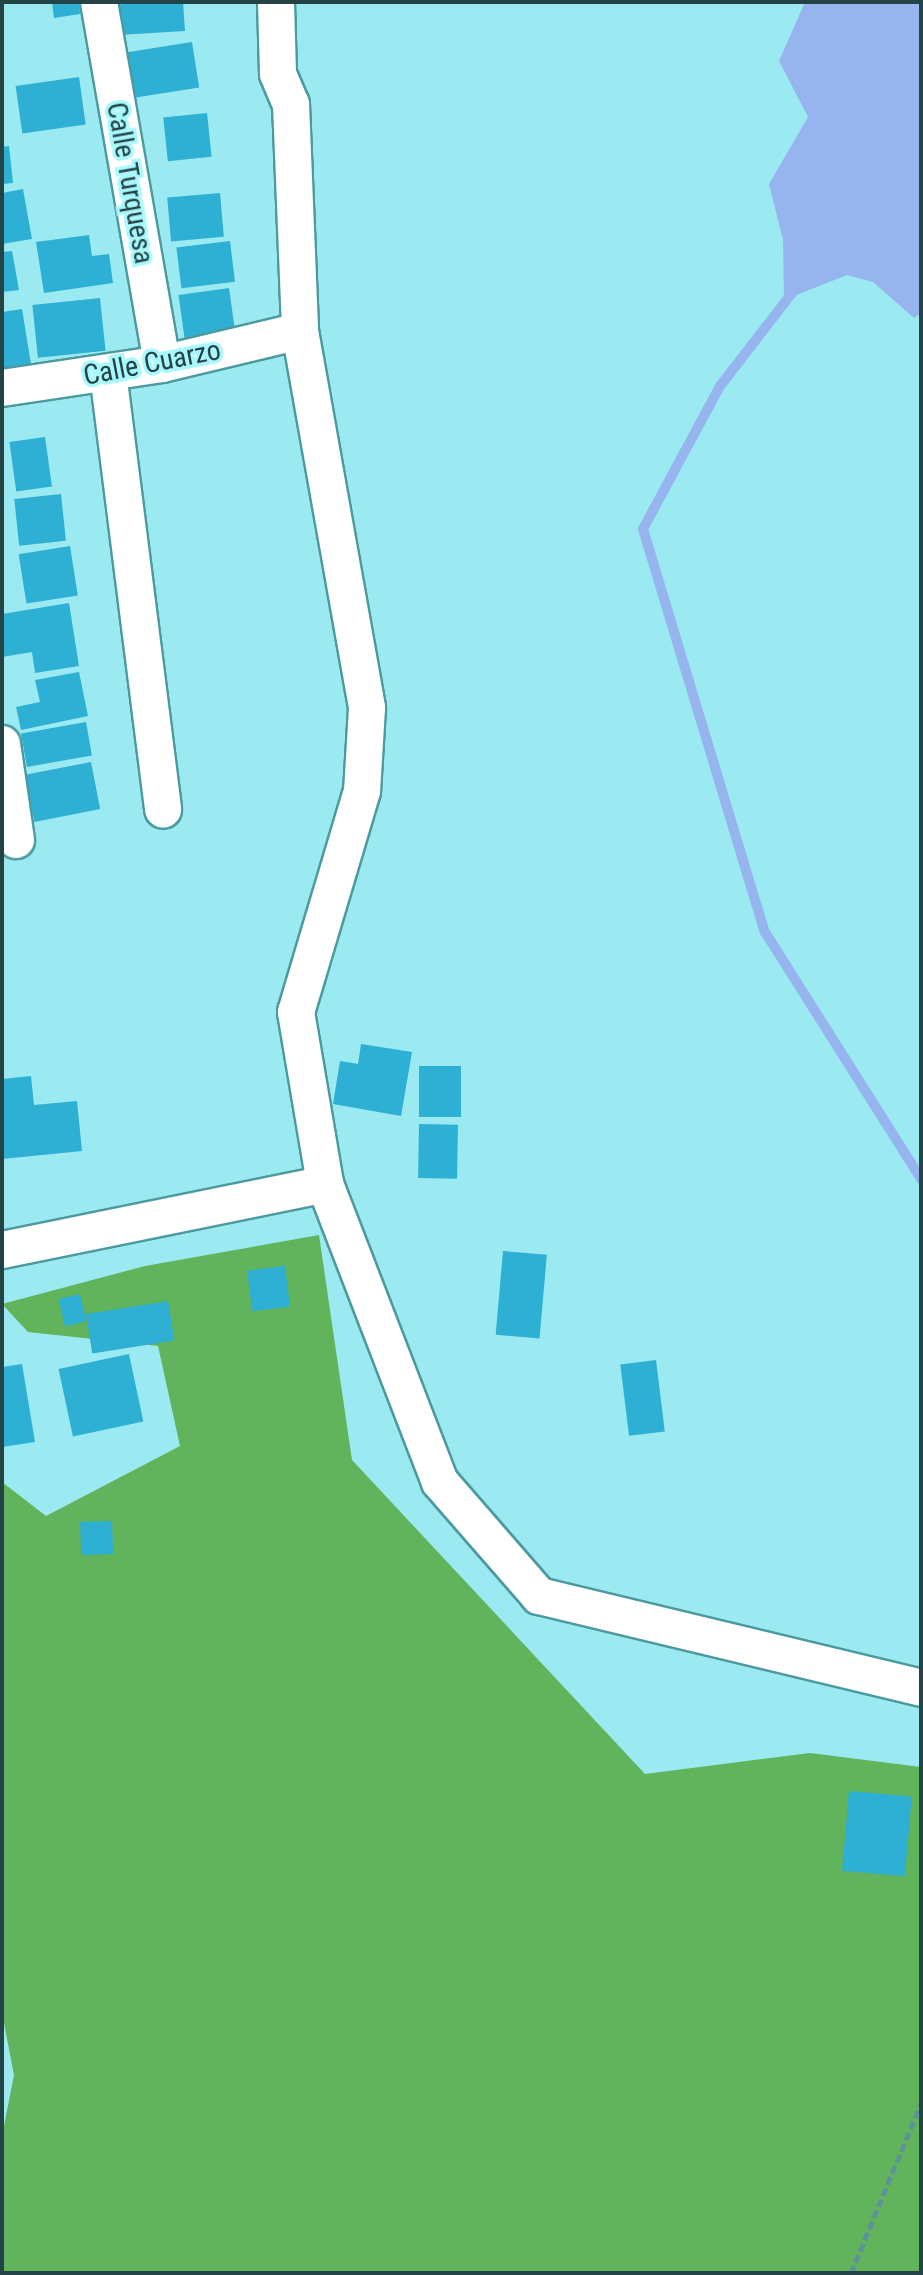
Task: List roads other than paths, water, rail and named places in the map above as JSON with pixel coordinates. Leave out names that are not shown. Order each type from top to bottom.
[{"type":"street","name":"Calle Turquesa","points":[[99,2],[162,364]]},
{"type":"street","points":[[276,2],[278,74],[291,104],[300,331],[367,708],[362,791],[296,1012],[325,1184],[440,1482],[539,1596],[921,1688]]},
{"type":"street","name":"Calle Cuarzo","points":[[2,388],[162,364],[300,331]]},
{"type":"street","points":[[108,373],[163,810]]},
{"type":"street","points":[[2,744],[16,840]]},
{"type":"street","points":[[2,1250],[325,1184]]},
{"type":"water","points":[[805,2],[921,2],[921,313],[914,318],[873,282],[847,275],[784,300],[783,240],[769,184],[808,117],[779,61]]},
{"type":"waterway","points":[[792,293],[720,386],[643,529],[765,932],[921,1179]]}]
